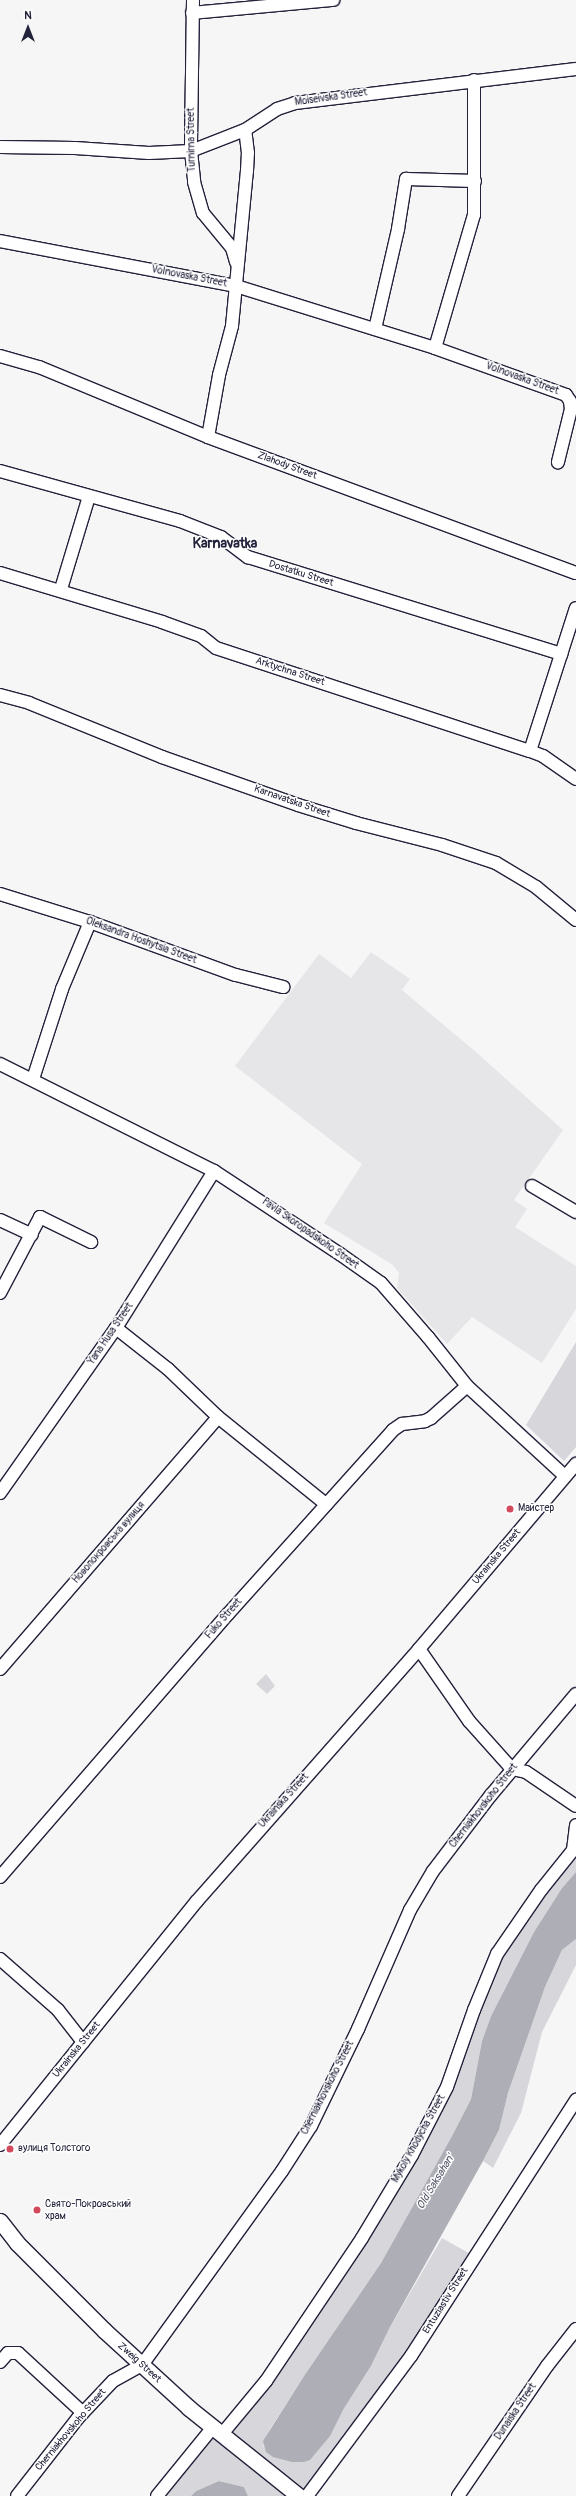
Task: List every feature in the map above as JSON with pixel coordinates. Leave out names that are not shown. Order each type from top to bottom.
[{"type":"main road","name":"Zweig Street","points":[[0,2221],[17,2243],[104,2331],[218,2430],[295,2493]]},
{"type":"street","name":"Turnirna Street","points":[[193,0],[191,151],[198,199],[204,213],[232,248],[238,268]]},
{"type":"street","points":[[192,14],[333,0]]},
{"type":"street","name":"Moiseivska Street","points":[[0,147],[76,148],[149,153],[191,151],[244,130],[277,109],[295,103],[474,80],[576,69]]},
{"type":"street","points":[[435,348],[474,214],[474,80]]},
{"type":"street","name":"Turnirna Street","points":[[208,437],[219,375],[232,326],[248,153],[244,130]]},
{"type":"street","points":[[375,329],[398,229],[406,178],[475,180]]},
{"type":"street","name":"Volnovaska Street","points":[[0,241],[236,286],[435,348],[566,395],[570,401],[571,409],[558,462]]},
{"type":"street","name":"Zlahody Street","points":[[0,356],[39,367],[208,437],[576,573]]},
{"type":"street","name":"Dostatku Street","points":[[0,471],[193,526],[221,537],[248,557],[561,654]]},
{"type":"street","points":[[61,590],[89,496]]},
{"type":"street","name":"Arktychna Street","points":[[0,573],[61,590],[162,622],[201,636],[216,648],[530,751],[543,756],[576,779]]},
{"type":"street","points":[[530,751],[576,608]]},
{"type":"street","name":"Karnavatska Street","points":[[0,695],[28,703],[162,756],[298,805],[356,823],[442,845],[496,863],[536,887],[576,920]]},
{"type":"street","name":"Oleksandra Hoshytsia Street","points":[[0,894],[90,922],[236,975],[283,987]]},
{"type":"street","points":[[33,1079],[62,989],[90,922]]},
{"type":"street","name":"Pavla Skoropadskoho Street","points":[[0,1064],[33,1079],[214,1171],[261,1200],[381,1284],[428,1337],[466,1386],[565,1476]]},
{"type":"street","name":"Yana Husa Street","points":[[2,1487],[116,1328],[214,1171]]},
{"type":"street","points":[[532,1186],[576,1212]]},
{"type":"street","points":[[0,1293],[32,1235],[40,1217],[91,1242]]},
{"type":"street","points":[[0,1220],[32,1235]]},
{"type":"street","points":[[116,1328],[168,1369],[218,1417],[326,1504]]},
{"type":"street","name":"Fuko Street","points":[[0,1877],[326,1504],[398,1427],[431,1418],[466,1386]]},
{"type":"street","name":"Новопокровська вулиця","points":[[0,1669],[218,1417]]},
{"type":"street","name":"Ukrainska Street","points":[[0,2145],[206,1890],[419,1649],[576,1464]]},
{"type":"street","points":[[419,1649],[469,1721],[512,1769],[526,1772],[576,1806]]},
{"type":"street","name":"Cherniakhovskoho Street","points":[[17,2496],[83,2413],[113,2381],[142,2365],[236,2237],[311,2126],[358,2029],[410,1910],[433,1871],[512,1769],[576,1694]]},
{"type":"street","name":"Mykoly Khodycha Street","points":[[156,2496],[266,2381],[362,2238],[412,2155],[447,2087],[474,2010],[497,1954],[541,1890],[573,1850],[576,1825]]},
{"type":"street","points":[[0,1959],[58,2010],[83,2042]]},
{"type":"street","name":"Entuziastiv Street","points":[[307,2496],[411,2356],[576,2100]]},
{"type":"street","name":"Dunaiska Street","points":[[458,2496],[547,2366],[576,2329]]},
{"type":"street","points":[[0,2362],[8,2353],[18,2353],[83,2413]]},
{"type":"shaded area","points":[[371,952],[410,979],[402,990],[476,1052],[563,1130],[514,1200],[527,1209],[515,1227],[576,1266],[576,1309],[542,1363],[472,1317],[447,1344],[397,1288],[399,1273],[393,1265],[324,1223],[362,1164],[235,1066],[319,954],[351,978]]},
{"type":"shaded area","points":[[576,1342],[576,1447],[564,1461],[526,1425]]},
{"type":"shaded area","points":[[266,1674],[275,1686],[267,1694],[256,1684]]},
{"type":"shaded area","points":[[576,1825],[576,1872],[562,1888],[534,1932],[491,2016],[482,2041],[471,2099],[381,2263],[270,2429],[263,2447],[343,2410],[371,2366],[390,2327],[442,2238],[474,2256],[307,2496],[248,2496],[244,2487],[219,2481],[196,2491],[191,2496],[157,2496],[203,2437],[222,2434],[362,2238],[447,2087],[497,1954],[573,1850]]},
{"type":"shaded area","points":[[576,1939],[576,1965],[542,2032],[521,2113],[493,2168],[483,2161],[499,2130],[508,2093],[545,1987],[562,1950]]},
{"type":"water","name":"Old Saksahan'","points":[[576,1872],[576,1939],[562,1950],[545,1987],[508,2093],[499,2130],[483,2161],[390,2327],[371,2366],[343,2410],[330,2436],[310,2460],[304,2462],[292,2462],[273,2457],[266,2452],[263,2441],[304,2376],[381,2263],[452,2136],[471,2099],[482,2041],[491,2016],[534,1932],[562,1888]]},
{"type":"water","points":[[219,2481],[244,2487],[248,2496],[191,2496],[196,2491]]},
{"type":"place","name":"Майстер","points":[[510,1509]]},
{"type":"place","name":"вулиця Толстого","points":[[10,2149]]},
{"type":"place","name":"Свято-Покровський храм","points":[[37,2210]]},
{"type":"district","name":"Karnavatka","points":[[225,544]]}]
